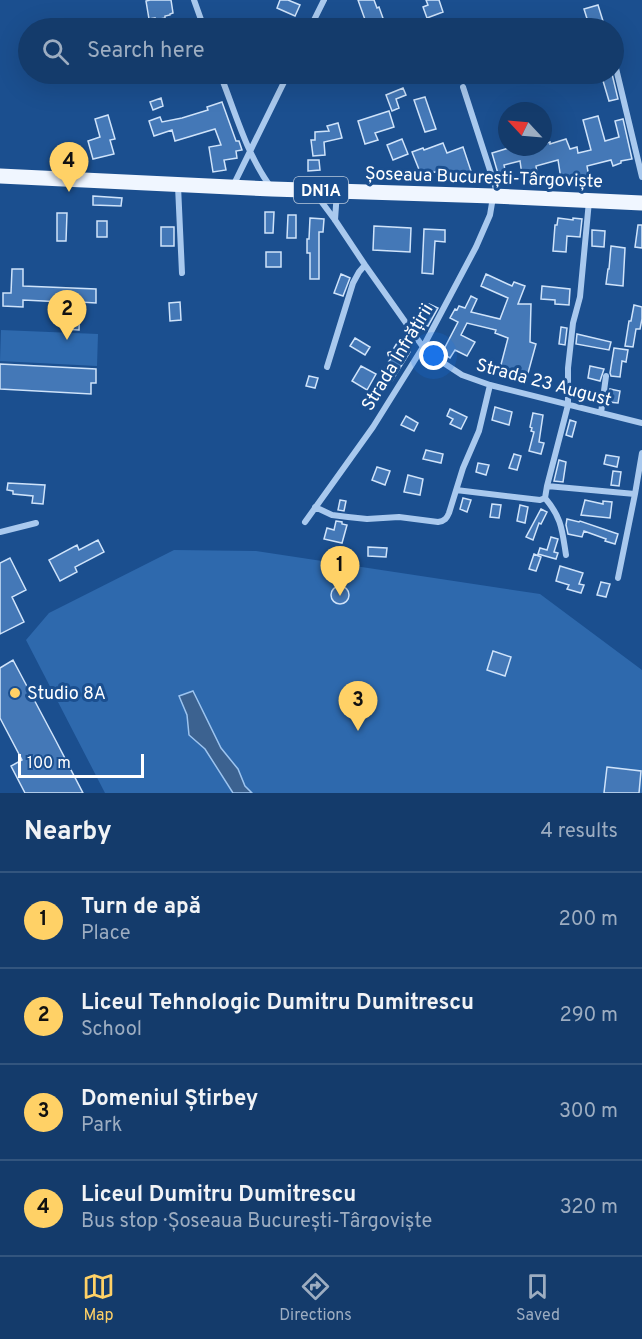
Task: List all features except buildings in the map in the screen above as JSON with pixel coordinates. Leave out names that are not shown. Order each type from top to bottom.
[{"type":"main road","name":"Șoseaua București-Târgoviște","points":[[0,176],[642,203]]},
{"type":"street","points":[[194,0],[200,18]]},
{"type":"street","points":[[315,18],[324,0]]},
{"type":"street","points":[[224,84],[250,152],[272,189]]},
{"type":"street","points":[[232,186],[283,84]]},
{"type":"street","points":[[620,84],[642,177]]},
{"type":"street","points":[[463,87],[496,196]]},
{"type":"street","points":[[178,184],[182,273]]},
{"type":"street","name":"Strada 23 August","points":[[312,190],[430,354],[462,375],[490,385],[642,423]]},
{"type":"street","points":[[335,220],[336,191]]},
{"type":"street","name":"Strada Înfrățirii","points":[[305,522],[373,427],[423,347],[476,247],[496,196]]},
{"type":"street","points":[[566,555],[562,529],[555,510],[545,498],[568,405],[568,368],[573,323],[580,297],[589,201]]},
{"type":"street","points":[[327,367],[353,283],[365,265]]},
{"type":"street","points":[[601,413],[606,376]]},
{"type":"street","points":[[315,507],[332,515],[348,517],[367,519],[399,517],[443,521],[447,518],[463,468],[479,431],[490,385]]},
{"type":"street","points":[[618,578],[642,453]]},
{"type":"street","points":[[547,486],[635,494]]},
{"type":"street","points":[[456,490],[540,500],[545,498]]},
{"type":"street","points":[[0,532],[36,523]]},
{"type":"shaded area","points":[[1,330],[98,334],[97,366],[0,361]]},
{"type":"shaded area","points":[[174,550],[256,551],[540,594],[642,670],[642,793],[105,793],[26,640],[49,613]]},
{"type":"shaded area","points":[[193,691],[221,748],[238,769],[245,786],[252,793],[233,793],[205,749],[189,735],[187,715],[179,696]]},
{"type":"place","name":"Liceul Dumitru Dumitrescu","points":[[69,192]]},
{"type":"place","name":"Liceul Tehnologic Dumitru Dumitrescu","points":[[67,340]]},
{"type":"place","name":"Turn de apă","points":[[340,596]]},
{"type":"place","name":"Studio 8A","points":[[15,693]]},
{"type":"place","name":"Domeniul Știrbey","points":[[358,731]]}]
